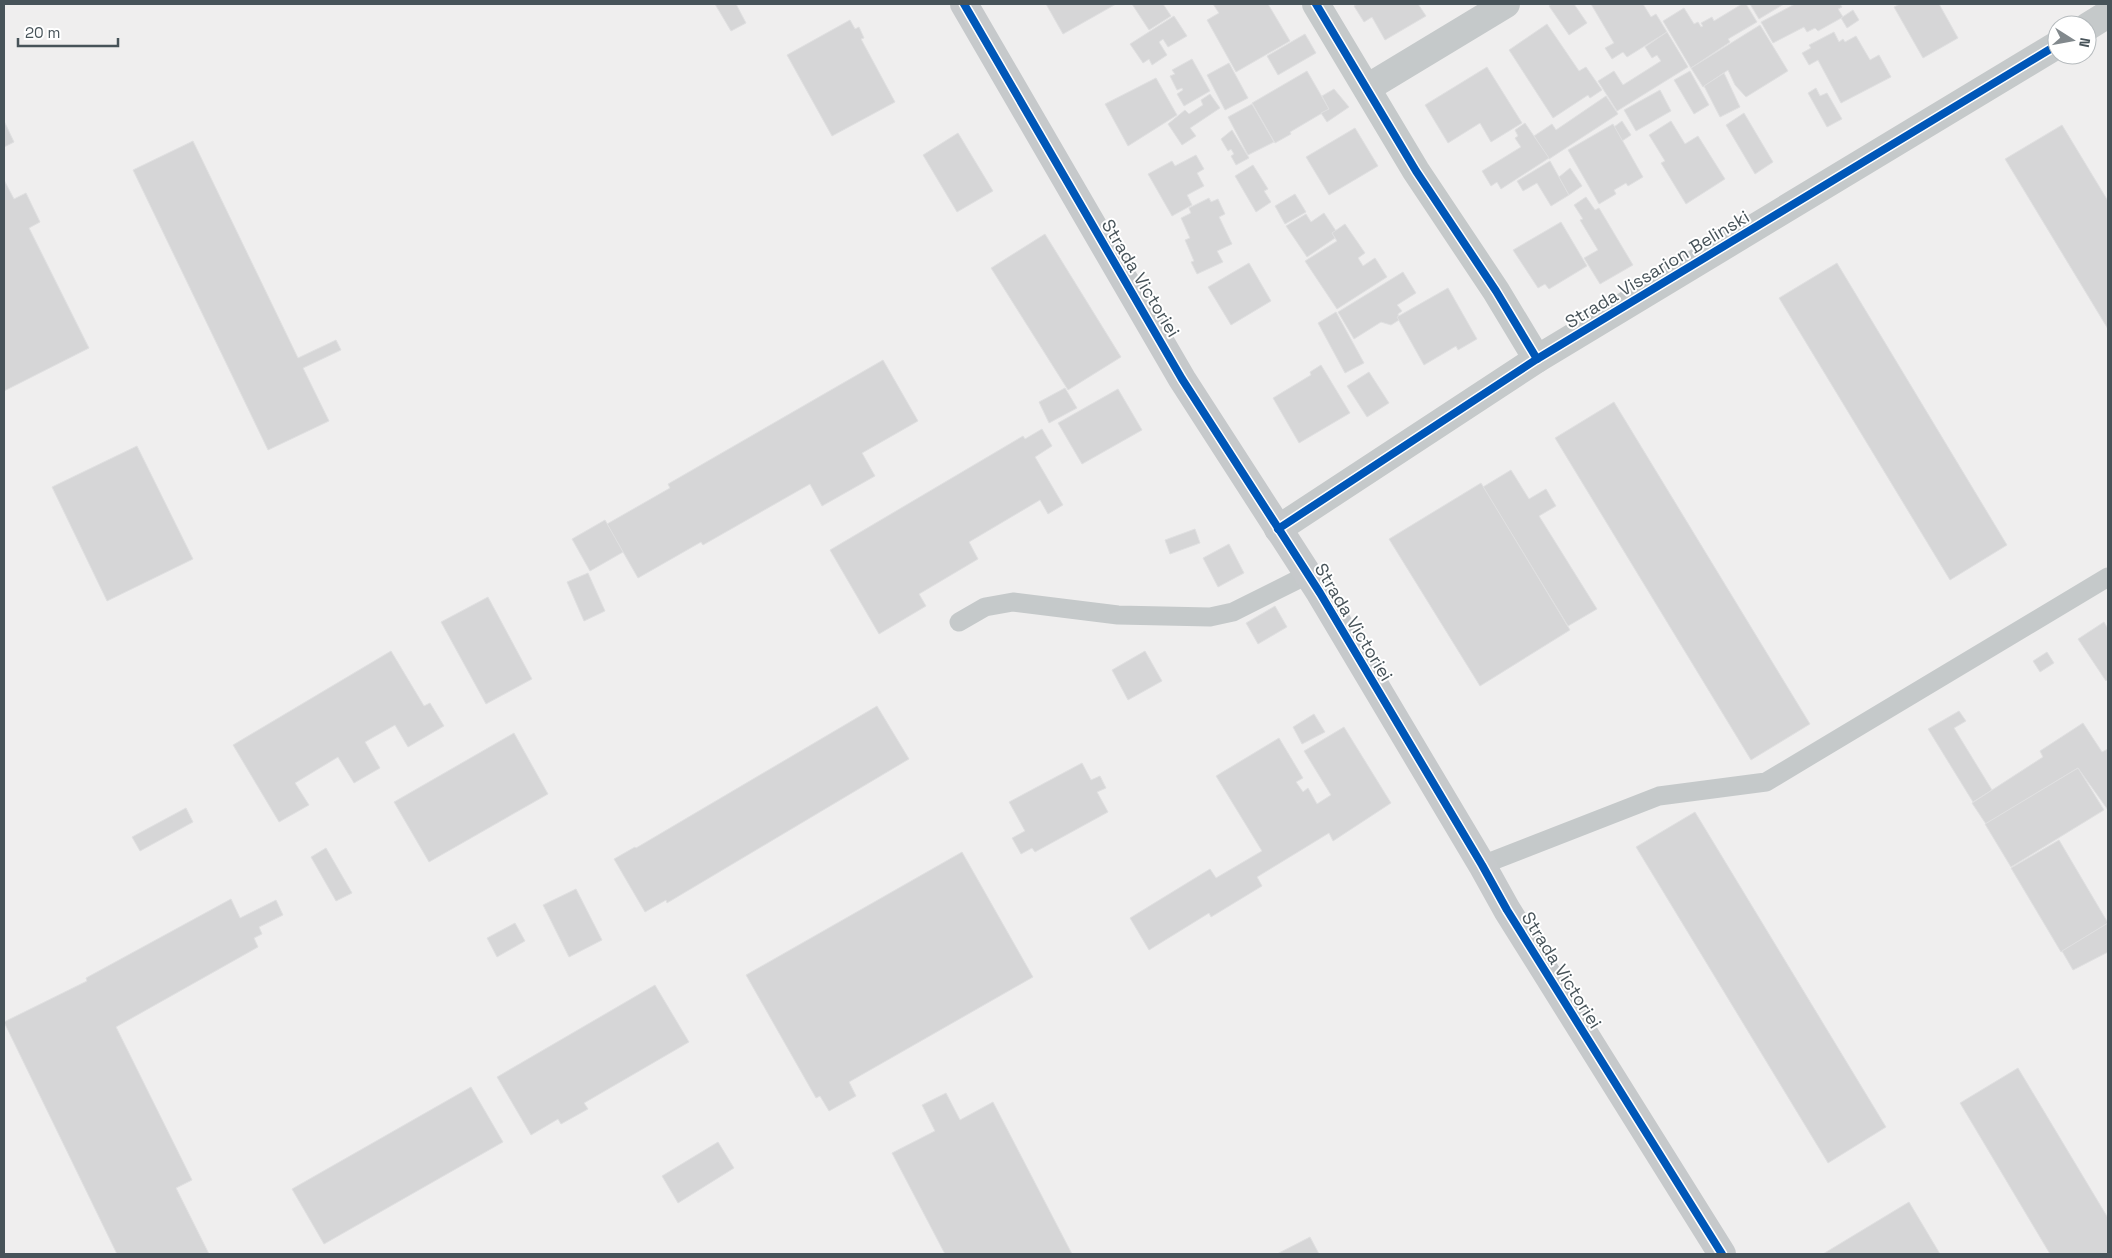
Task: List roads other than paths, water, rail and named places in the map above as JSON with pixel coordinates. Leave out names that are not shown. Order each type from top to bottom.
[{"type":"street","name":"Strada Victoriei","points":[[964,4],[1182,379],[1246,475],[1482,865],[1507,910],[1722,1254]]},
{"type":"street","points":[[1316,4],[1416,171],[1496,291],[1537,359]]},
{"type":"street","points":[[1367,88],[1506,4]]},
{"type":"street","points":[[2097,21],[2108,14]]},
{"type":"street","name":"Strada Vissarion Belinski","points":[[1278,529],[1537,359],[2047,51]]},
{"type":"lane","points":[[959,622],[985,607],[1013,602],[1118,615],[1210,617],[1233,612],[1307,574]]},
{"type":"lane","points":[[1482,865],[1659,796],[1766,782],[2108,577]]}]
